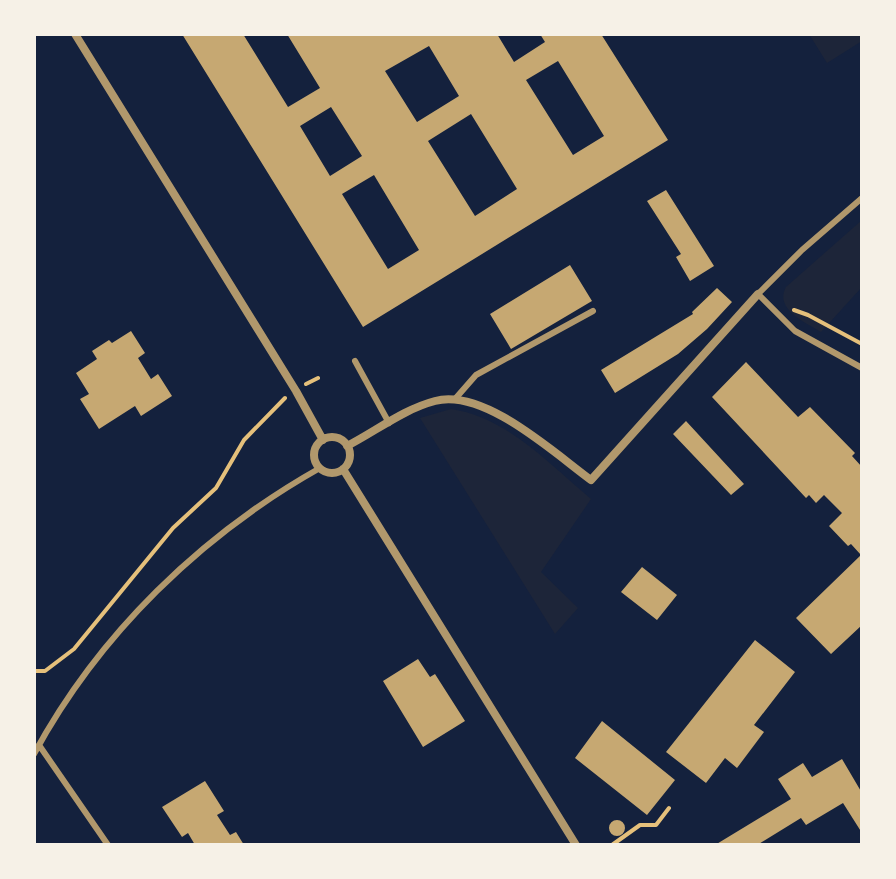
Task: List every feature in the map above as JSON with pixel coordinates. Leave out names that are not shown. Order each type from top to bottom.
[{"type":"street","points":[[75,34],[296,391],[323,440]]},
{"type":"street","points":[[347,446],[421,406],[438,400],[455,399],[492,412],[518,427],[591,480],[758,294]]},
{"type":"street","points":[[339,439],[347,446],[350,456],[343,469],[334,473],[316,464],[315,452],[323,440],[339,439]]},
{"type":"street","points":[[343,469],[576,845]]},
{"type":"lane","points":[[862,198],[802,250],[758,294],[795,331],[862,368]]},
{"type":"lane","points":[[455,399],[476,375],[593,311]]},
{"type":"lane","points":[[355,361],[389,423]]},
{"type":"lane","points":[[34,754],[47,729],[94,661],[167,581],[252,511],[320,468]]},
{"type":"lane","points":[[39,745],[108,845]]},
{"type":"path","points":[[776,313],[794,310],[808,315],[862,344]]},
{"type":"path","points":[[304,386],[318,378]]},
{"type":"path","points":[[34,671],[45,671],[74,649],[173,528],[216,488],[244,440],[285,398]]},
{"type":"path","points":[[612,845],[640,825],[656,825],[669,808]]},
{"type":"shaded area","points":[[809,34],[862,34],[862,41],[827,63]]},
{"type":"shaded area","points":[[862,220],[862,287],[821,332],[793,314],[783,295],[786,287]]},
{"type":"shaded area","points":[[451,409],[471,414],[509,432],[591,499],[541,572],[578,608],[555,634],[420,418]]},
{"type":"building","points":[[182,34],[243,34],[288,107],[320,88],[287,34],[497,34],[514,62],[545,42],[540,34],[601,34],[668,140],[363,327]],"holes":[[[429,46],[459,96],[417,122],[385,71]],[[558,61],[604,136],[573,155],[526,80]],[[331,107],[362,156],[330,176],[300,126]],[[471,114],[517,189],[475,216],[428,141]],[[374,175],[419,250],[388,269],[342,194]]]},
{"type":"building","points":[[666,190],[714,266],[690,281],[676,257],[681,254],[647,201]]},
{"type":"building","points":[[570,265],[592,301],[511,349],[490,314]]},
{"type":"building","points":[[717,288],[732,302],[707,329],[678,354],[615,393],[601,370],[693,314]]},
{"type":"building","points":[[131,331],[145,353],[138,358],[151,379],[158,374],[172,396],[141,416],[135,406],[99,429],[80,399],[89,394],[76,373],[97,359],[92,351]]},
{"type":"building","points":[[746,362],[798,417],[810,407],[855,453],[852,456],[862,467],[862,625],[831,654],[796,618],[861,555],[829,526],[842,513],[824,495],[816,503],[809,495],[806,498],[712,397]]},
{"type":"building","points":[[686,421],[744,484],[731,495],[673,434]]},
{"type":"building","points":[[642,567],[677,595],[657,620],[621,592]]},
{"type":"building","points":[[755,640],[795,672],[754,725],[764,732],[737,768],[725,758],[706,783],[666,752]]},
{"type":"building","points":[[418,659],[430,677],[435,674],[465,721],[423,747],[383,681]]},
{"type":"building","points":[[602,721],[675,780],[647,815],[575,758]]},
{"type":"building","points":[[842,759],[862,793],[862,833],[843,803],[806,825],[801,818],[757,845],[715,845],[791,799],[778,779],[803,763],[812,777]]},
{"type":"building","points":[[205,781],[224,811],[217,815],[230,835],[236,832],[244,845],[195,845],[188,833],[182,837],[162,807]]},
{"type":"building","points":[[617,820],[623,822],[623,834],[617,836],[611,834],[609,828],[611,822]]}]
